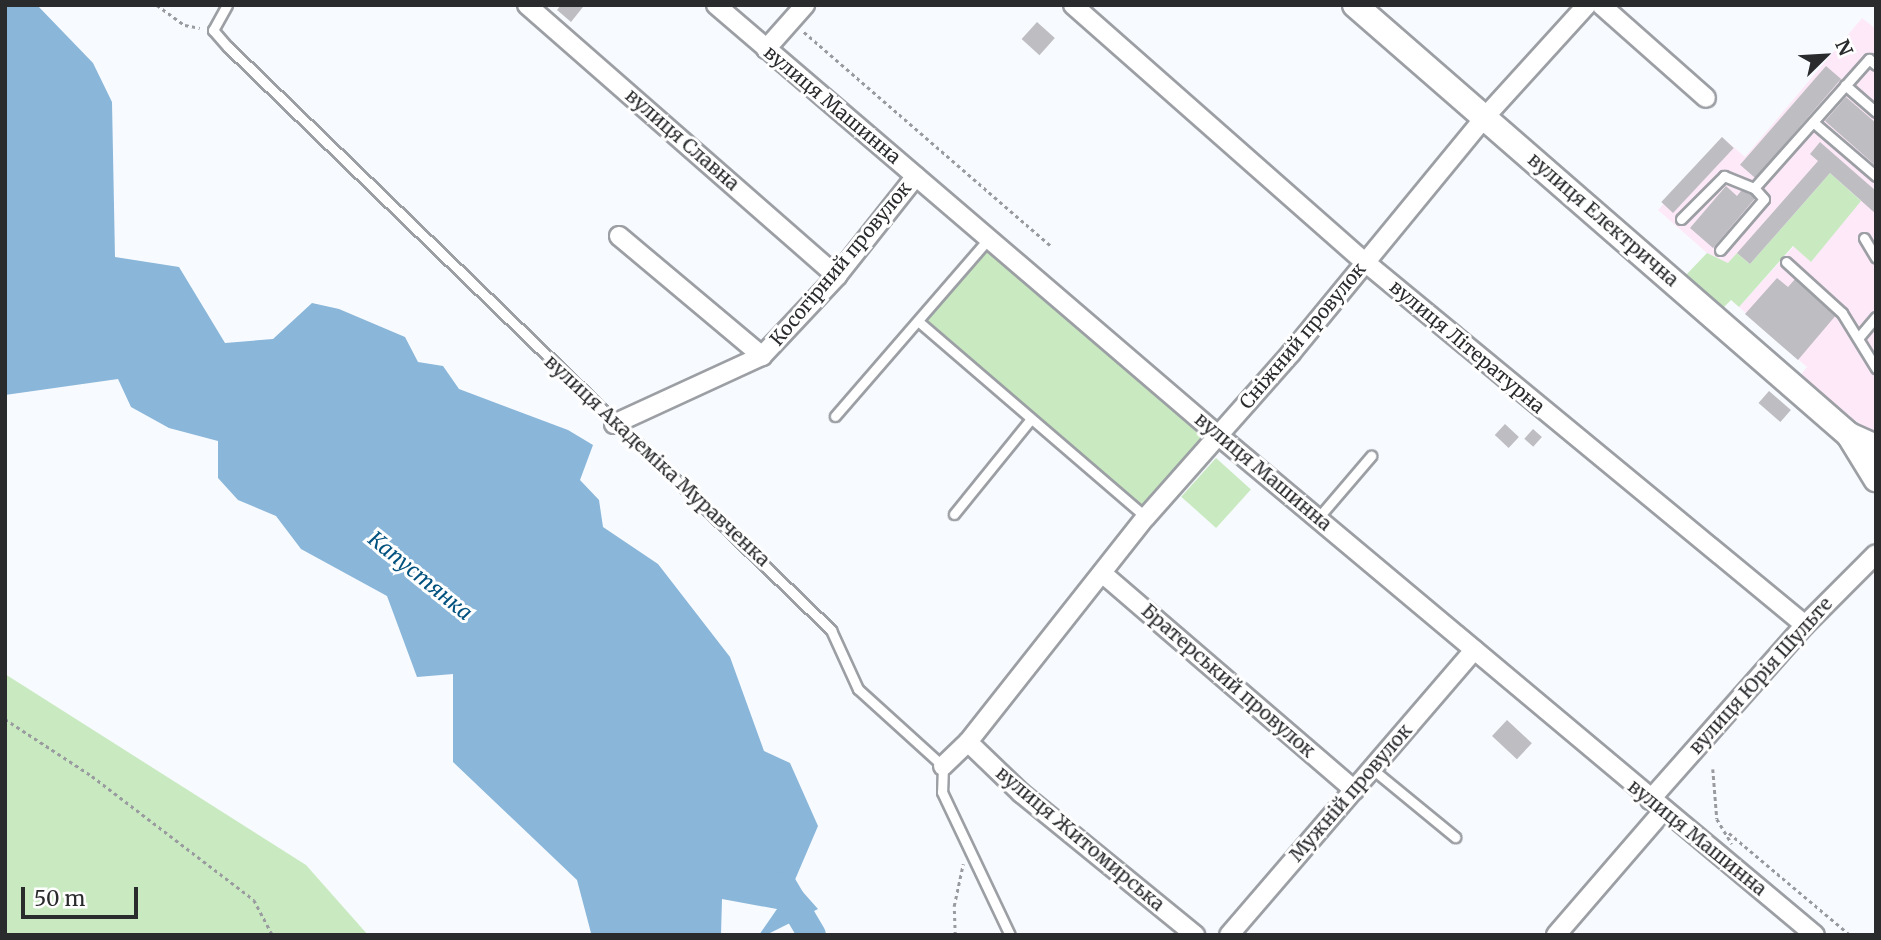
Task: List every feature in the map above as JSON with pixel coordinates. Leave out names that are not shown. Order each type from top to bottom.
[{"type":"street","name":"вулиця Славна","points":[[527,5],[837,276]]},
{"type":"street","name":"вулиця Машинна","points":[[716,5],[1219,436],[1656,805],[1815,935]]},
{"type":"street","points":[[766,49],[805,5]]},
{"type":"street","name":"вулиця Літературна","points":[[1073,5],[1365,262],[1805,625]]},
{"type":"street","name":"вулиця Електрична","points":[[1355,5],[1849,435],[1876,447]]},
{"type":"street","name":"Сніжний провулок","points":[[943,766],[968,742],[1146,517],[1219,436],[1485,117],[1587,5]]},
{"type":"street","points":[[1601,5],[1706,98]]},
{"type":"street","name":"Косогірний провулок","points":[[614,424],[762,356],[837,276],[916,176]]},
{"type":"street","points":[[619,236],[762,356]]},
{"type":"street","name":"вулиця Електрична","points":[[1849,435],[1876,479]]},
{"type":"street","name":"вулиця Юрія Шульте","points":[[1556,935],[1656,805],[1805,625],[1876,554]]},
{"type":"street","name":"Братерський провулок","points":[[1102,573],[1354,790]]},
{"type":"street","name":"Мужній провулок","points":[[1229,935],[1474,650]]},
{"type":"street","name":"вулиця Житомирська","points":[[968,742],[1021,793],[1195,935]]},
{"type":"lane","points":[[214,30],[227,5]]},
{"type":"lane","name":"вулиця Академіка Муравченка","points":[[214,30],[614,424],[810,606],[831,630],[858,689],[943,766]]},
{"type":"lane","points":[[1754,188],[1868,59],[1876,65]]},
{"type":"lane","points":[[1845,85],[1876,112]]},
{"type":"lane","points":[[1813,122],[1876,176]]},
{"type":"lane","points":[[1681,219],[1724,176],[1754,188],[1765,199],[1720,250]]},
{"type":"lane","points":[[835,416],[989,238]]},
{"type":"lane","points":[[1864,238],[1876,258]]},
{"type":"lane","points":[[1786,262],[1842,313],[1876,368]]},
{"type":"lane","points":[[1859,337],[1876,317]]},
{"type":"lane","points":[[918,321],[1146,517]]},
{"type":"lane","points":[[954,514],[1031,419]]},
{"type":"lane","points":[[1318,518],[1371,456]]},
{"type":"lane","points":[[943,766],[942,792],[1010,935]]},
{"type":"lane","points":[[1371,768],[1455,837]]},
{"type":"path","points":[[157,5],[185,24],[214,30]]},
{"type":"path","points":[[791,20],[1052,247]]},
{"type":"path","points":[[5,719],[92,776],[254,900],[273,935]]},
{"type":"path","points":[[1713,769],[1712,796],[1717,819],[1729,833],[1850,935]]},
{"type":"path","points":[[1729,833],[1735,868]]},
{"type":"path","points":[[955,935],[954,906],[967,844]]},
{"type":"shaded area","points":[[1862,18],[1876,29],[1876,437],[1800,376],[1807,367],[1739,307],[1794,246],[1811,262],[1861,200],[1830,173],[1750,264],[1728,263],[1707,253],[1658,210],[1722,137],[1745,157]]},
{"type":"green space","points":[[1830,173],[1861,201],[1811,262],[1793,246],[1739,307],[1731,300],[1722,309],[1686,275],[1707,253],[1728,263],[1737,253],[1750,264]]},
{"type":"green space","points":[[986,249],[1204,439],[1144,508],[926,318]]},
{"type":"green space","points":[[1216,458],[1251,489],[1216,528],[1181,497]]},
{"type":"green space","points":[[5,674],[306,865],[368,935],[5,935]]},
{"type":"water","points":[[5,5],[37,5],[93,63],[112,102],[115,257],[179,267],[225,343],[273,339],[312,303],[339,309],[405,337],[418,362],[443,366],[459,389],[568,430],[593,445],[580,480],[599,500],[603,527],[658,564],[730,657],[764,751],[790,763],[818,826],[794,882],[818,909],[766,935],[759,935],[777,909],[722,899],[721,935],[591,933],[577,880],[453,762],[453,674],[417,677],[387,596],[301,549],[276,516],[238,500],[218,478],[218,441],[169,428],[131,407],[118,379],[5,395]]},
{"type":"building","points":[[561,5],[583,7],[571,22],[557,10]]},
{"type":"building","points":[[1037,22],[1055,38],[1039,55],[1022,39]]},
{"type":"building","points":[[1826,66],[1841,79],[1755,178],[1740,165]]},
{"type":"building","points":[[1846,97],[1876,123],[1876,166],[1825,121]]},
{"type":"building","points":[[1722,137],[1734,148],[1673,213],[1661,202]]},
{"type":"building","points":[[1820,142],[1876,191],[1876,214],[1830,173],[1750,264],[1737,253],[1818,161],[1810,154]]},
{"type":"building","points":[[1726,186],[1737,196],[1745,186],[1757,196],[1713,248],[1690,228]]},
{"type":"building","points":[[1777,278],[1788,287],[1796,278],[1837,314],[1798,360],[1745,314]]},
{"type":"building","points":[[1769,391],[1791,410],[1780,422],[1759,403]]},
{"type":"building","points":[[1505,424],[1519,437],[1509,448],[1495,435]]},
{"type":"building","points":[[1533,429],[1542,437],[1533,447],[1524,439]]},
{"type":"building","points":[[1507,720],[1532,743],[1517,759],[1492,736]]},
{"type":"waterway","name":"Капустянка","points":[[783,886],[812,935]]}]
